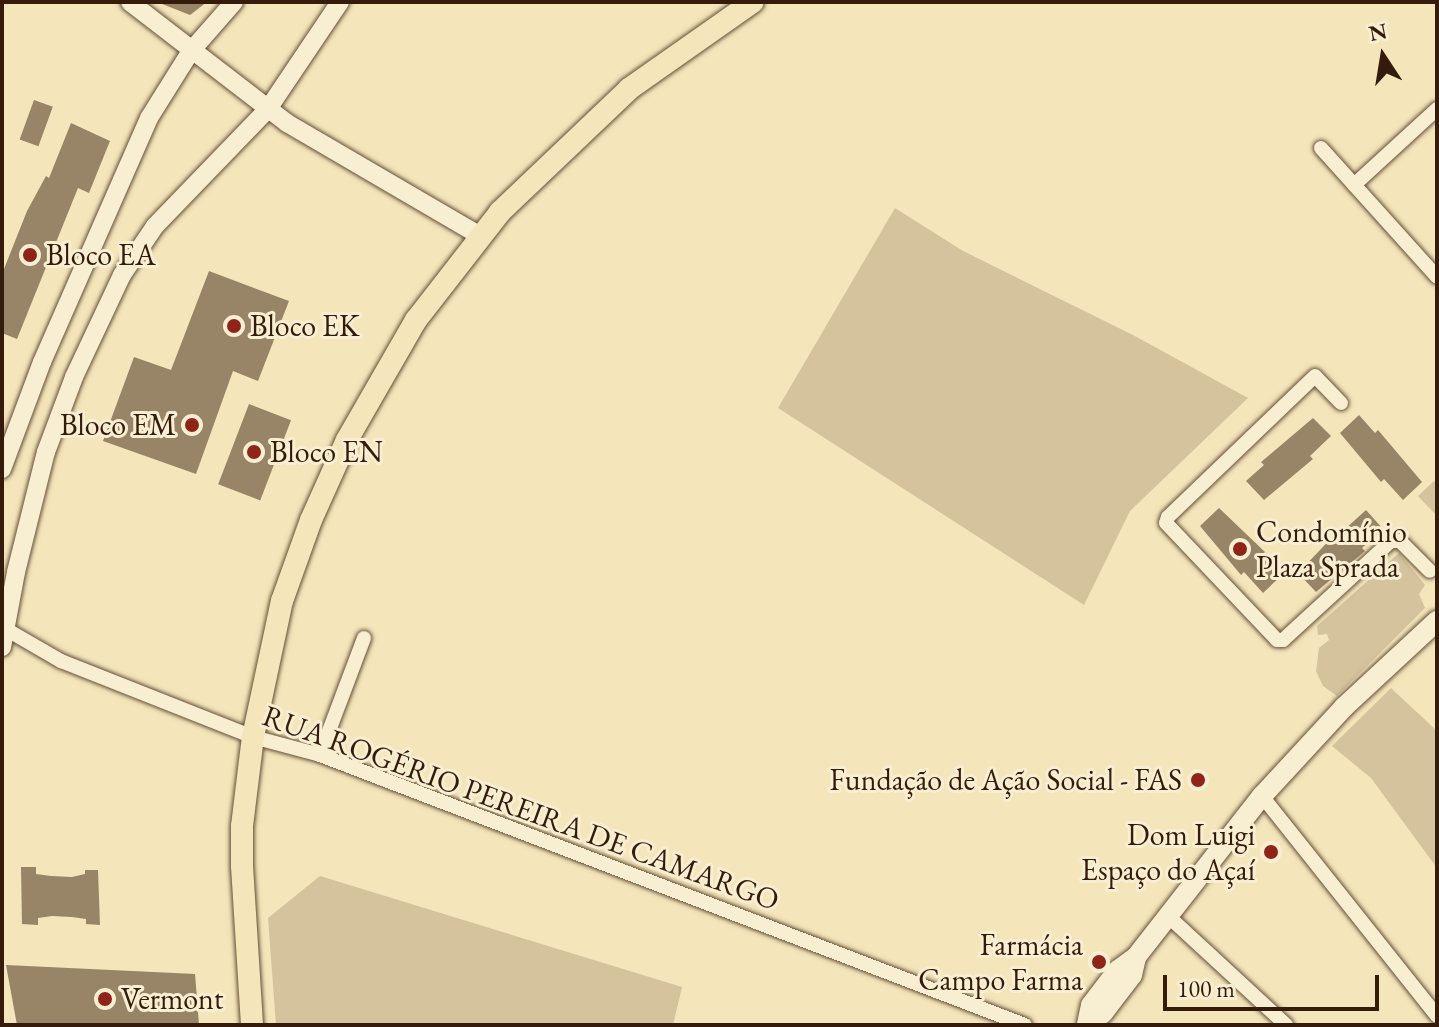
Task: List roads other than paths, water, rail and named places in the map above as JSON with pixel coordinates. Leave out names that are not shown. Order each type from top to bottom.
[{"type":"main road","points":[[252,1025],[242,826],[253,737],[282,601],[328,479],[394,353],[479,235],[529,181],[629,89],[753,2]]},
{"type":"main road","points":[[1088,1025],[1103,1013],[1132,975],[1136,957],[1262,796],[1328,723],[1437,621]]},
{"type":"street","points":[[130,2],[302,133],[479,235]]},
{"type":"street","points":[[2,469],[42,362],[149,118],[191,51],[234,2]]},
{"type":"street","points":[[3,638],[46,452],[74,377],[103,314],[141,244],[268,109],[340,2]]},
{"type":"street","points":[[1354,185],[1437,109]]},
{"type":"street","points":[[1321,148],[1437,277]]},
{"type":"street","points":[[1341,403],[1315,376],[1168,517],[1166,523],[1277,640],[1283,640],[1391,541],[1400,541],[1430,571]]},
{"type":"street","name":"RUA ROGÉRIO PEREIRA DE CAMARGO","points":[[3,638],[253,737],[320,755],[1025,1025]]},
{"type":"street","points":[[320,755],[364,638]]},
{"type":"street","points":[[1262,796],[1437,1016]]},
{"type":"street","points":[[1168,916],[1286,1025]]},
{"type":"place","name":"Bloco EA","points":[[30,255]]},
{"type":"place","name":"Bloco EK","points":[[234,326]]},
{"type":"place","name":"Bloco EM","points":[[192,425]]},
{"type":"place","name":"Bloco EN","points":[[254,452]]},
{"type":"place","name":"Condomínio Plaza Sprada","points":[[1240,549]]},
{"type":"place","name":"Fundação de Ação Social - FAS","points":[[1198,780]]},
{"type":"place","name":"Dom Luigi Espaço do Açaí","points":[[1271,852]]},
{"type":"place","name":"Farmácia Campo Farma","points":[[1099,962]]},
{"type":"place","name":"Vermont","points":[[105,999]]}]
